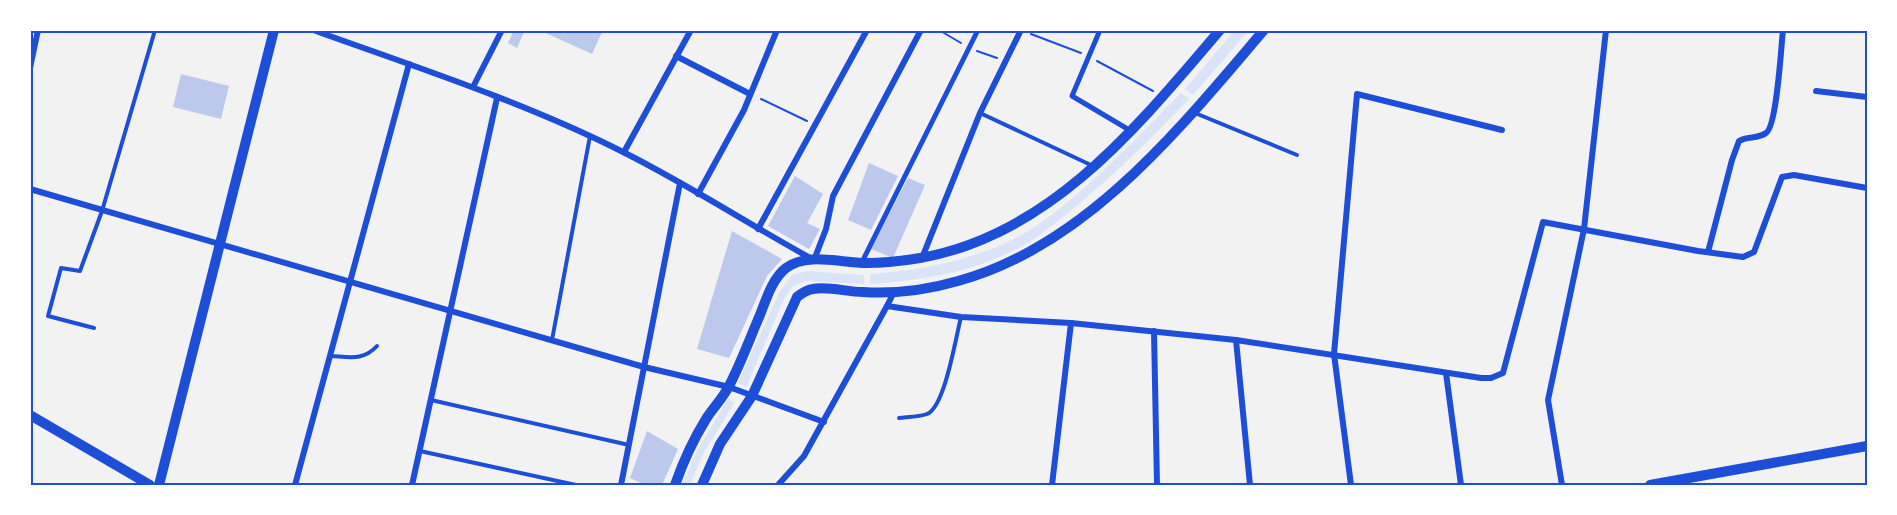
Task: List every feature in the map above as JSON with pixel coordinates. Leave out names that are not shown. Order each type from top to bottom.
[{"type":"main road","points":[[159,485],[274,30]]},
{"type":"main road","points":[[675,485],[690,447],[706,419],[729,387],[782,271],[794,263],[814,260],[862,263],[922,258],[972,245],[1021,222],[1065,192],[1131,131],[1220,30]]},
{"type":"main road","points":[[702,485],[720,444],[752,396],[794,301],[801,294],[817,289],[847,292],[916,290],[959,281],[1008,263],[1035,249],[1088,213],[1164,144],[1264,30]]},
{"type":"main road","points":[[30,415],[150,485]]},
{"type":"main road","points":[[1650,485],[1867,446]]},
{"type":"street","points":[[30,68],[38,30]]},
{"type":"street","points":[[313,30],[473,87],[590,136],[624,152],[814,260],[833,196],[921,30]]},
{"type":"street","points":[[473,87],[502,30]]},
{"type":"street","points":[[624,152],[691,30]]},
{"type":"street","points":[[698,194],[744,110],[777,30]]},
{"type":"street","points":[[758,229],[867,30]]},
{"type":"street","points":[[862,263],[978,30]]},
{"type":"street","points":[[922,258],[980,113],[1021,30]]},
{"type":"street","points":[[1100,30],[1072,96],[1131,131]]},
{"type":"street","points":[[1562,485],[1548,399],[1584,229],[1606,30]]},
{"type":"street","points":[[1708,252],[1739,141],[1764,135],[1769,131],[1775,107],[1783,30]]},
{"type":"street","points":[[676,56],[750,94]]},
{"type":"street","points":[[295,485],[409,64]]},
{"type":"street","points":[[1816,91],[1867,97]]},
{"type":"street","points":[[1351,485],[1334,354],[1357,94],[1502,130]]},
{"type":"street","points":[[412,485],[497,98]]},
{"type":"street","points":[[887,306],[961,317],[1071,324],[1236,340],[1491,378],[1503,373],[1543,222],[1743,257],[1754,252],[1782,177],[1794,175],[1867,188]]},
{"type":"street","points":[[621,485],[680,183]]},
{"type":"street","points":[[30,189],[644,368],[729,387],[824,422]]},
{"type":"street","points":[[778,485],[804,456],[895,292]]},
{"type":"street","points":[[1052,485],[1071,324]]},
{"type":"street","points":[[1154,331],[1156,485]]},
{"type":"street","points":[[1236,340],[1250,485]]},
{"type":"street","points":[[1446,373],[1461,485]]},
{"type":"lane","points":[[94,328],[48,316],[61,268],[80,271],[102,211],[155,30]]},
{"type":"lane","points":[[1193,112],[1297,155]]},
{"type":"lane","points":[[980,113],[1093,167]]},
{"type":"lane","points":[[552,340],[590,136]]},
{"type":"lane","points":[[899,418],[928,414],[936,407],[961,317]]},
{"type":"lane","points":[[330,356],[369,355],[378,346]]},
{"type":"lane","points":[[431,400],[629,445]]},
{"type":"lane","points":[[420,451],[576,485]]},
{"type":"path","points":[[750,94],[815,125]]},
{"type":"shaded area","points":[[1235,30],[1249,30],[1193,95],[1185,89]]},
{"type":"shaded area","points":[[1181,93],[1189,99],[1147,142],[1073,209],[1017,249],[958,271],[905,281],[870,284],[870,274],[914,269],[958,260],[1000,245],[1039,224],[1095,179]]},
{"type":"shaded area","points":[[807,271],[864,275],[864,284],[805,281],[793,286],[784,299],[746,387],[738,383],[780,291],[792,275]]},
{"type":"shaded area","points":[[728,399],[735,402],[703,454],[690,485],[682,485],[697,451]]},
{"type":"building","points":[[514,30],[525,30],[517,48],[508,43]]},
{"type":"building","points":[[539,30],[603,30],[592,54]]},
{"type":"building","points":[[181,74],[229,86],[221,119],[173,107]]},
{"type":"building","points":[[869,163],[898,176],[871,230],[848,220]]},
{"type":"building","points":[[795,176],[823,194],[807,223],[820,229],[809,249],[768,226]]},
{"type":"building","points":[[908,178],[925,185],[893,258],[871,249]]},
{"type":"building","points":[[732,231],[782,259],[767,276],[729,358],[697,349]]},
{"type":"building","points":[[647,431],[678,449],[662,485],[645,485],[630,478]]}]
